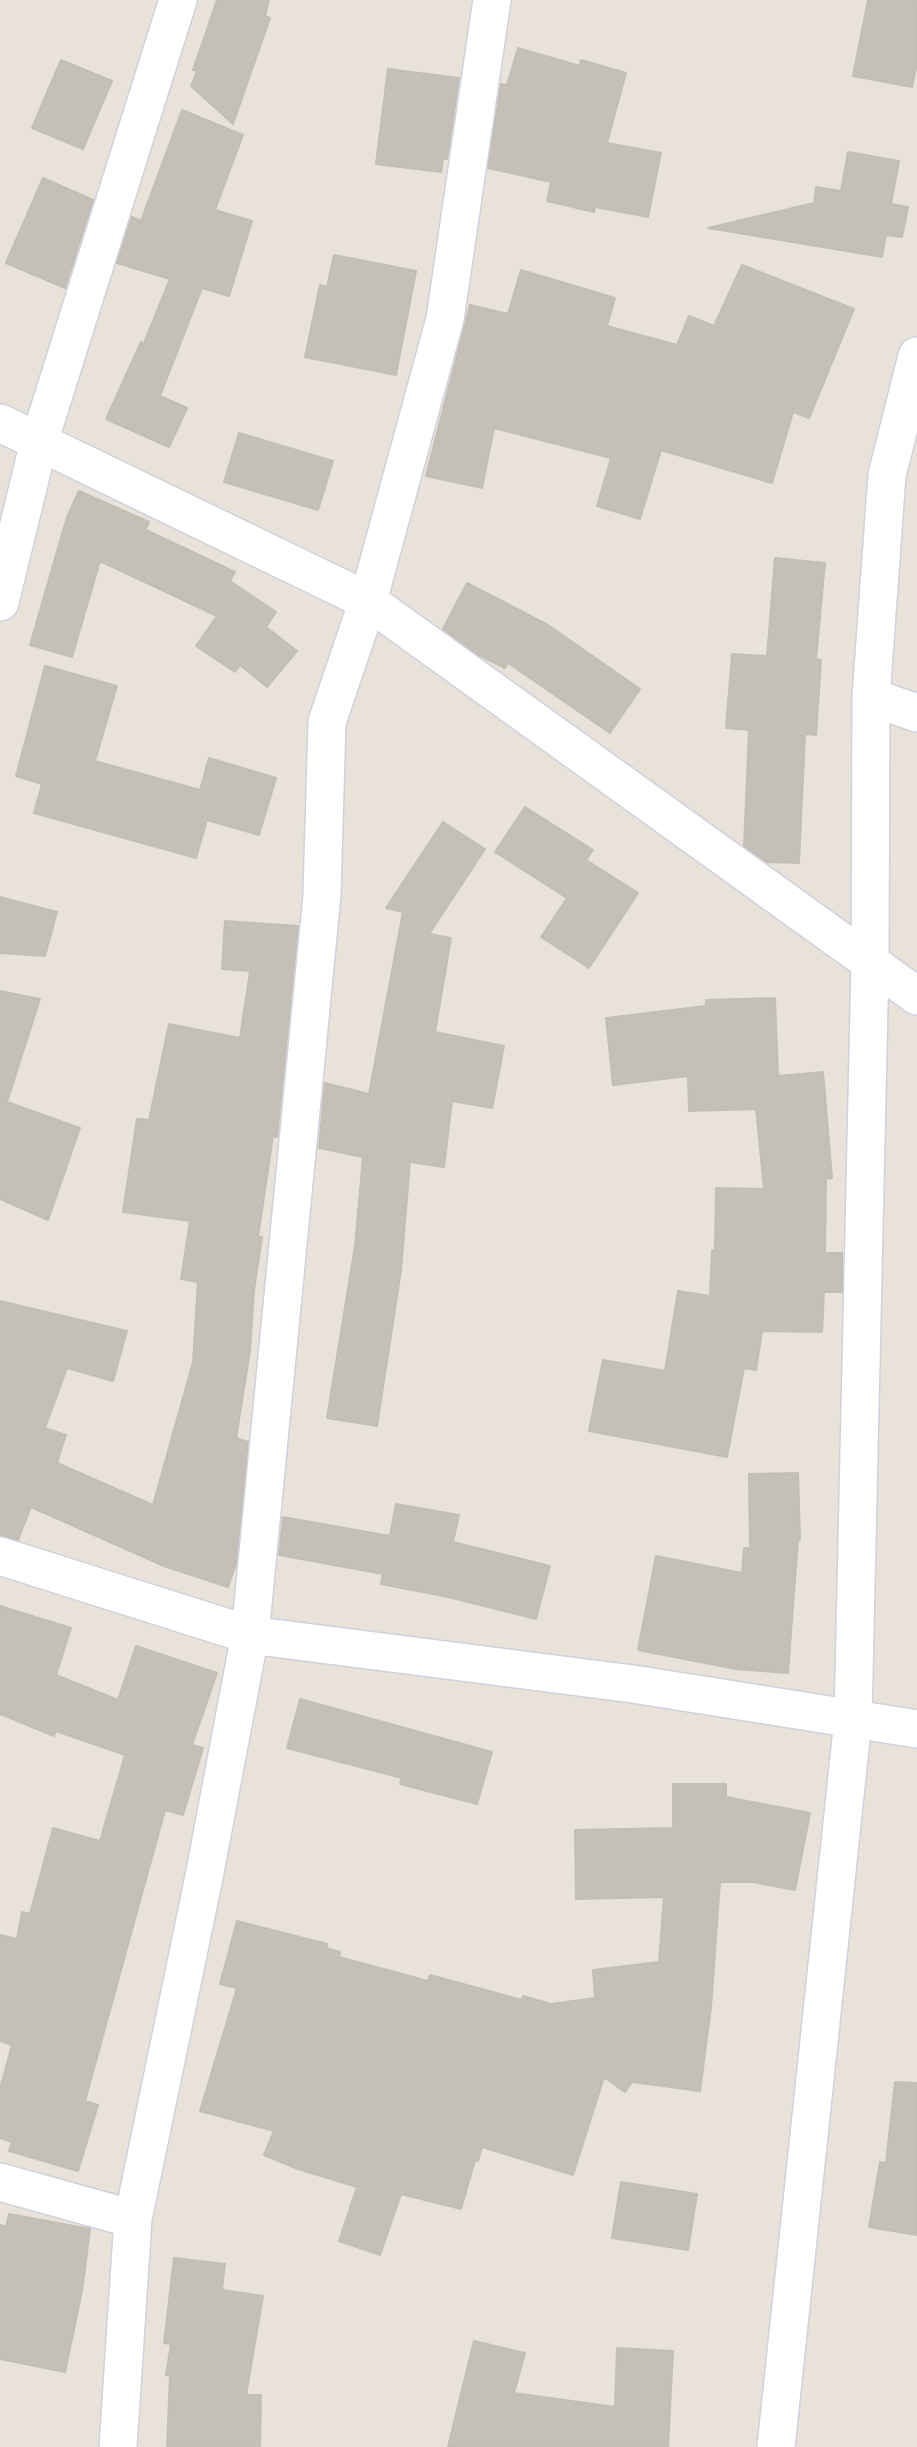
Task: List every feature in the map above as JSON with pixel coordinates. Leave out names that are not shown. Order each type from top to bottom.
[{"type":"street","points":[[0,602],[39,442],[178,0]]},
{"type":"street","points":[[118,2447],[133,2219],[204,1877],[250,1635],[322,895],[327,722],[368,601],[445,319],[492,0]]},
{"type":"street","points":[[776,2447],[853,1720],[870,963],[871,697],[887,475],[917,356]]},
{"type":"street","points":[[0,423],[368,601],[917,996]]},
{"type":"street","points":[[871,697],[917,713]]},
{"type":"street","points":[[0,1556],[250,1635],[634,1684],[917,1729]]},
{"type":"street","points":[[0,2182],[133,2219]]},
{"type":"building","points":[[217,0],[269,0],[265,16],[270,18],[233,124],[191,86],[197,71],[193,70]]},
{"type":"building","points":[[868,0],[917,0],[917,64],[912,87],[853,76]]},
{"type":"building","points":[[518,48],[580,66],[581,60],[626,73],[607,143],[661,153],[648,217],[595,207],[594,212],[547,201],[551,182],[488,168],[501,84],[507,85]]},
{"type":"building","points":[[61,60],[112,81],[83,149],[32,128]]},
{"type":"building","points":[[388,69],[459,78],[447,159],[443,158],[441,172],[376,164]]},
{"type":"building","points":[[182,110],[243,135],[215,210],[252,221],[229,296],[202,288],[160,396],[187,408],[169,447],[106,419],[141,342],[144,343],[170,279],[117,263],[132,217],[141,221]]},
{"type":"building","points":[[848,152],[899,161],[891,204],[908,207],[902,237],[886,235],[882,257],[708,228],[814,203],[816,187],[841,191]]},
{"type":"building","points":[[43,178],[93,200],[65,288],[6,263]]},
{"type":"building","points":[[334,255],[416,271],[396,375],[305,357],[320,285],[327,287]]},
{"type":"building","points":[[742,265],[854,309],[809,418],[793,412],[772,483],[661,450],[640,519],[597,506],[611,458],[494,428],[482,488],[426,476],[470,305],[508,314],[521,270],[615,298],[607,326],[677,345],[689,316],[714,326]]},
{"type":"building","points":[[239,433],[333,461],[318,510],[224,482]]},
{"type":"building","points":[[79,491],[149,522],[146,530],[235,572],[230,581],[276,612],[266,627],[297,651],[267,687],[240,665],[235,672],[196,646],[217,616],[100,561],[72,657],[30,645],[67,517]]},
{"type":"building","points":[[775,558],[825,563],[816,659],[821,660],[816,735],[805,734],[799,863],[767,862],[744,846],[749,730],[726,728],[732,654],[767,656]]},
{"type":"building","points":[[467,583],[548,625],[640,689],[610,733],[508,663],[505,668],[477,654],[443,629]]},
{"type":"building","points":[[45,666],[117,686],[95,761],[200,790],[209,758],[276,778],[259,835],[207,820],[196,858],[34,813],[42,784],[16,776]]},
{"type":"building","points":[[525,807],[593,850],[586,860],[638,893],[589,968],[541,937],[567,898],[495,852]]},
{"type":"building","points":[[443,822],[485,849],[429,934],[451,938],[435,1032],[504,1046],[492,1108],[452,1101],[444,1167],[410,1162],[401,1270],[377,1426],[327,1418],[355,1246],[363,1157],[319,1148],[325,1083],[369,1094],[403,912],[386,908]]},
{"type":"building","points":[[0,897],[57,912],[45,956],[0,953]]},
{"type":"building","points":[[225,921],[298,926],[277,1137],[273,1136],[258,1237],[262,1237],[254,1290],[250,1351],[236,1438],[248,1442],[236,1564],[228,1587],[164,1566],[31,1507],[18,1540],[0,1536],[0,1301],[127,1331],[113,1381],[67,1368],[45,1428],[66,1435],[57,1463],[153,1505],[193,1362],[198,1282],[181,1279],[190,1221],[123,1212],[137,1119],[149,1120],[169,1024],[240,1038],[250,971],[222,969]]},
{"type":"building","points":[[0,991],[40,999],[7,1102],[80,1128],[48,1220],[0,1199]]},
{"type":"building","points":[[775,998],[778,1076],[823,1072],[832,1178],[826,1179],[825,1253],[842,1253],[842,1292],[824,1292],[822,1332],[762,1331],[756,1370],[744,1368],[727,1457],[589,1431],[603,1360],[665,1371],[678,1291],[710,1296],[712,1250],[715,1250],[716,1188],[764,1189],[756,1109],[689,1111],[688,1076],[613,1085],[606,1018],[706,1006],[706,1000]]},
{"type":"building","points":[[798,1473],[800,1540],[788,1673],[736,1669],[638,1650],[656,1556],[742,1573],[744,1548],[750,1548],[749,1474]]},
{"type":"building","points":[[396,1504],[459,1515],[453,1542],[550,1566],[536,1619],[381,1584],[383,1574],[279,1555],[283,1517],[390,1536]]},
{"type":"building","points":[[0,1606],[71,1628],[56,1675],[118,1700],[136,1646],[217,1673],[192,1745],[203,1748],[183,1815],[165,1810],[85,2101],[98,2105],[78,2171],[9,2151],[12,2142],[0,2138],[0,2089],[12,2045],[0,2041],[0,1935],[17,1939],[22,1912],[30,1914],[53,1828],[100,1841],[125,1755],[56,1731],[54,1736],[0,1714]]},
{"type":"building","points":[[300,1699],[492,1752],[477,1804],[400,1784],[402,1778],[287,1748]]},
{"type":"building","points":[[673,1784],[726,1784],[726,1797],[810,1813],[795,1890],[753,1882],[720,1882],[711,2007],[700,2091],[632,2082],[625,2092],[604,2077],[573,2175],[482,2147],[478,2161],[475,2160],[461,2209],[401,2194],[380,2255],[339,2241],[357,2187],[298,2169],[264,2155],[274,2131],[200,2111],[237,1988],[220,1984],[237,1921],[327,1944],[326,1948],[340,1952],[339,1957],[428,1981],[430,1975],[522,2000],[523,1996],[551,2004],[595,1998],[593,1970],[659,1962],[664,1897],[576,1899],[575,1830],[673,1828]]},
{"type":"building","points":[[895,2082],[917,2083],[917,2235],[869,2227],[880,2162],[886,2163]]},
{"type":"building","points":[[621,2182],[697,2194],[688,2250],[612,2238]]},
{"type":"building","points":[[9,2214],[90,2229],[82,2291],[65,2372],[0,2359],[0,2225],[6,2227]]},
{"type":"building","points":[[174,2258],[225,2264],[222,2290],[263,2296],[246,2395],[261,2395],[260,2447],[167,2447],[170,2376],[166,2375],[171,2344],[164,2343]]},
{"type":"building","points":[[474,2341],[525,2353],[514,2393],[615,2407],[617,2348],[673,2351],[668,2447],[448,2447]]}]
